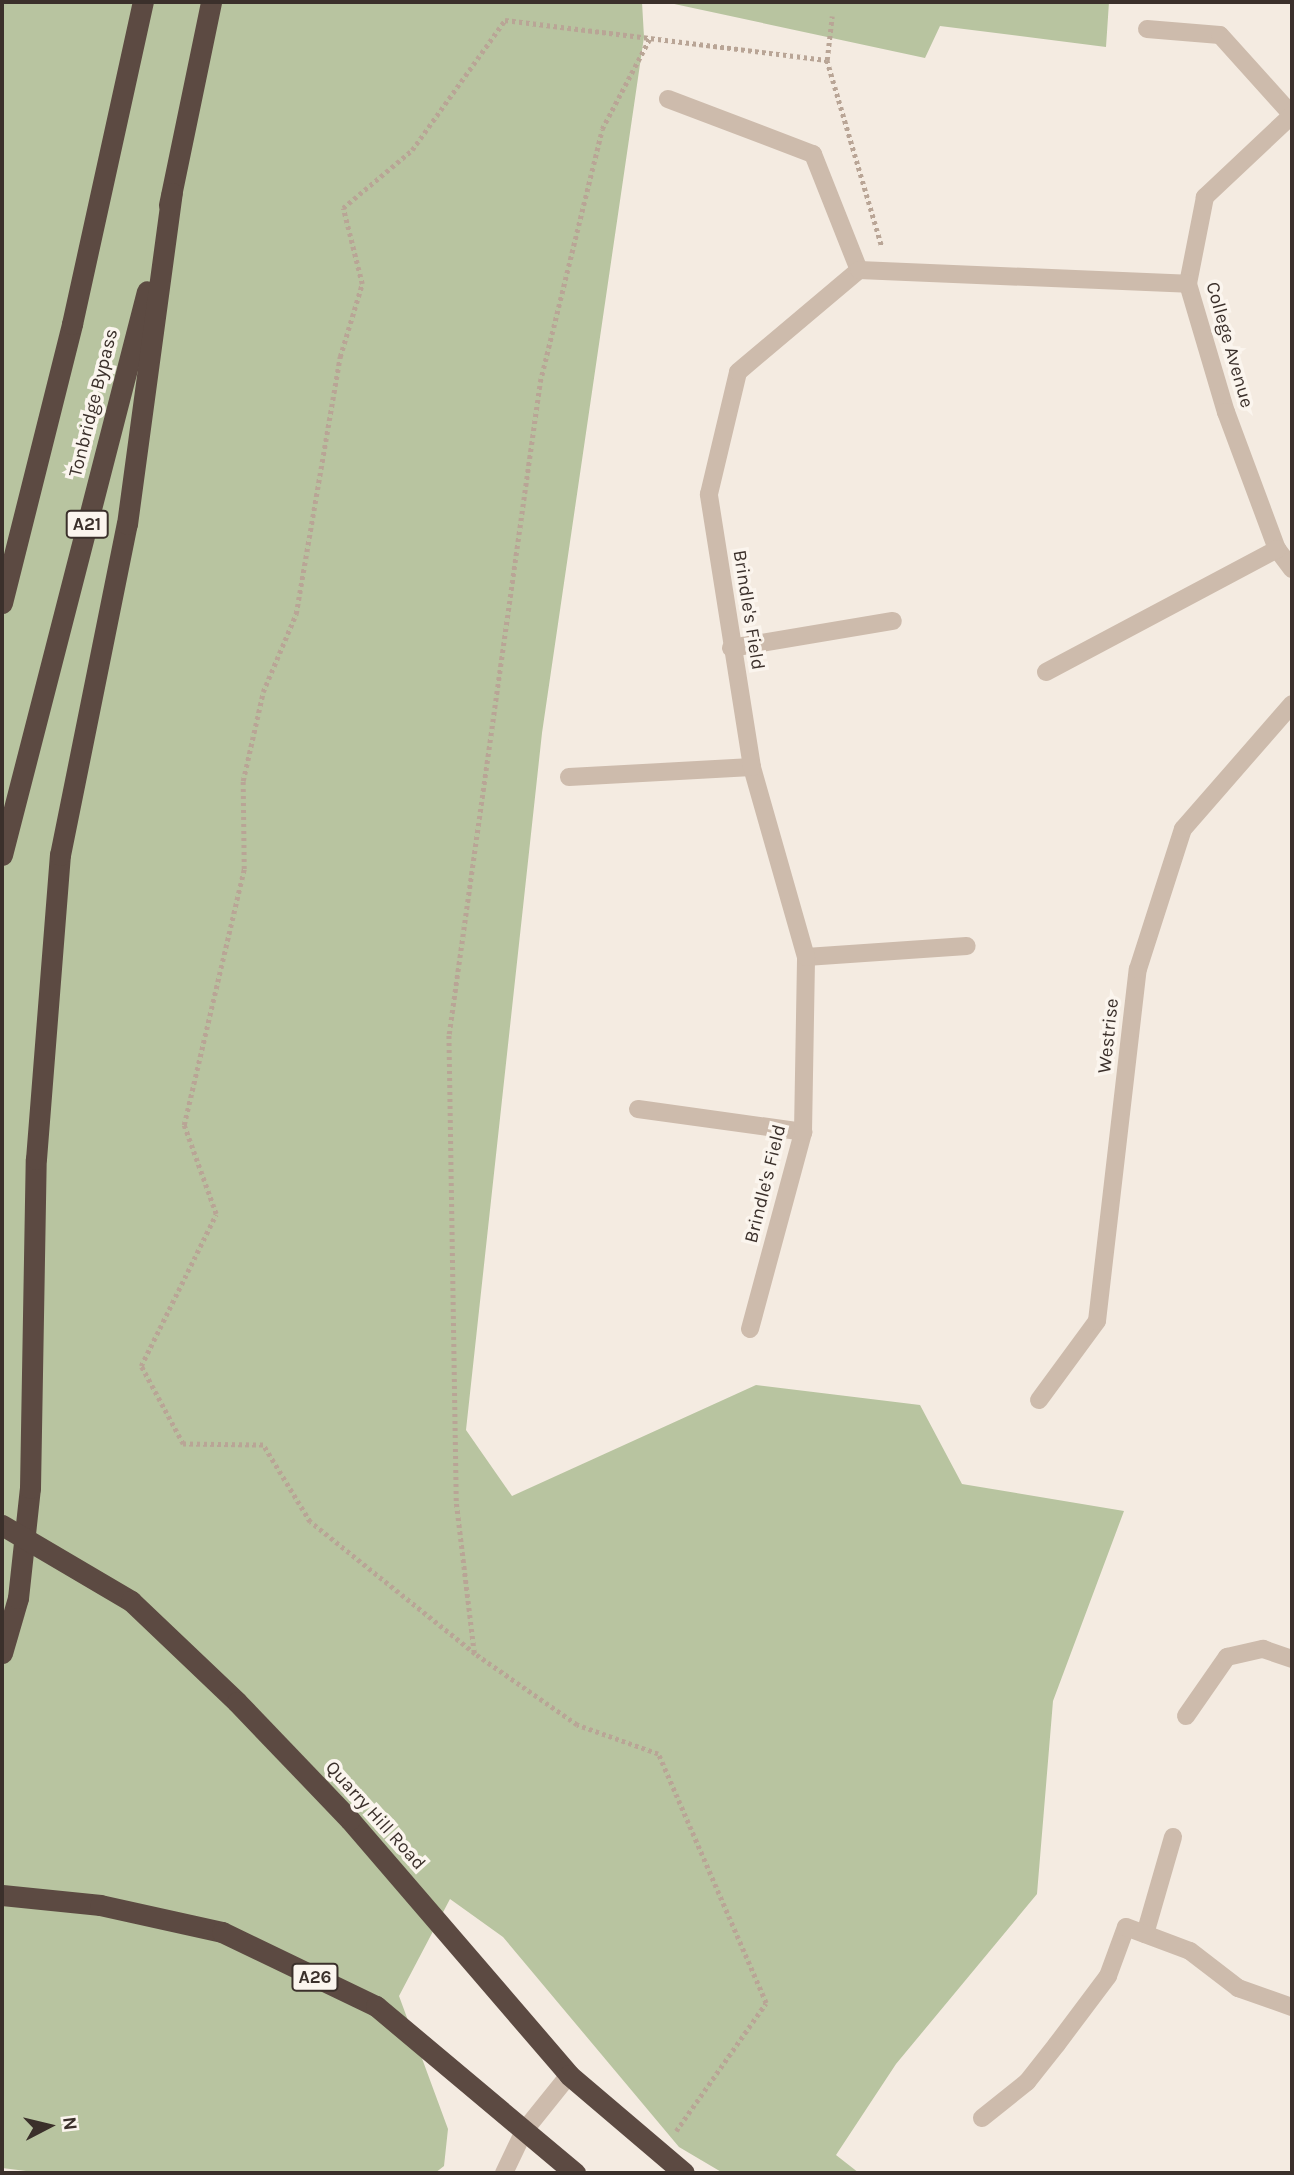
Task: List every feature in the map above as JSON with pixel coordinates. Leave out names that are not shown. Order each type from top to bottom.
[{"type":"highway","points":[[2,603],[75,311],[143,2]]},
{"type":"highway","name":"Tonbridge Bypass","points":[[2,855],[172,193],[211,2]]},
{"type":"highway","points":[[2,1653],[19,1598],[30,1488],[36,1159],[60,855],[127,524],[172,193]]},
{"type":"highway","name":"Quarry Hill Road","points":[[2,1525],[131,1601],[237,1702],[350,1821],[569,2075],[659,2155],[684,2173]]},
{"type":"highway","name":"A26","points":[[2,1895],[100,1905],[222,1931],[376,2006],[575,2173]]},
{"type":"street","points":[[1147,29],[1220,35],[1292,115]]},
{"type":"street","points":[[668,99],[813,154],[859,270],[1188,284]]},
{"type":"street","name":"College Avenue","points":[[1292,115],[1205,198],[1188,284],[1226,412],[1277,549],[1292,569]]},
{"type":"street","name":"Brindle's Field","points":[[750,1329],[803,1132],[806,957],[752,767],[731,648],[709,494],[738,372],[859,270]]},
{"type":"street","points":[[1046,671],[1277,549]]},
{"type":"street","points":[[731,648],[893,621]]},
{"type":"street","name":"Westrise","points":[[1039,1400],[1097,1321],[1138,969],[1183,829],[1292,704]]},
{"type":"street","points":[[569,777],[752,767]]},
{"type":"street","points":[[806,957],[967,946]]},
{"type":"street","points":[[638,1109],[803,1132]]},
{"type":"street","points":[[1186,1716],[1227,1657],[1263,1649],[1292,1659]]},
{"type":"street","points":[[1144,1934],[1173,1837]]},
{"type":"street","points":[[982,2118],[1027,2082],[1108,1976],[1126,1927],[1190,1951],[1238,1988],[1292,2007]]},
{"type":"street","points":[[504,2173],[524,2130],[569,2075]]},
{"type":"path","points":[[832,16],[827,60],[890,272]]},
{"type":"path","points":[[659,2155],[766,2003],[658,1754],[577,1725],[475,1654],[310,1522],[263,1445],[183,1444],[141,1366],[216,1214],[184,1125],[244,869],[243,780],[263,692],[296,614],[340,357],[362,284],[343,208],[411,150],[505,20],[827,60]]},
{"type":"path","points":[[475,1654],[456,1502],[449,1034],[540,382],[602,129],[650,38]]},
{"type":"green space","points":[[2,2],[642,2],[644,37],[542,733],[466,1430],[512,1496],[756,1385],[920,1405],[962,1484],[1124,1511],[1053,1701],[1037,1894],[896,2064],[836,2155],[859,2173],[723,2173],[679,2147],[503,1937],[450,1899],[399,1996],[448,2129],[444,2166],[435,2173],[42,2173],[2,2168]]},
{"type":"green space","points":[[665,2],[1109,2],[1106,47],[940,26],[925,58]]}]
